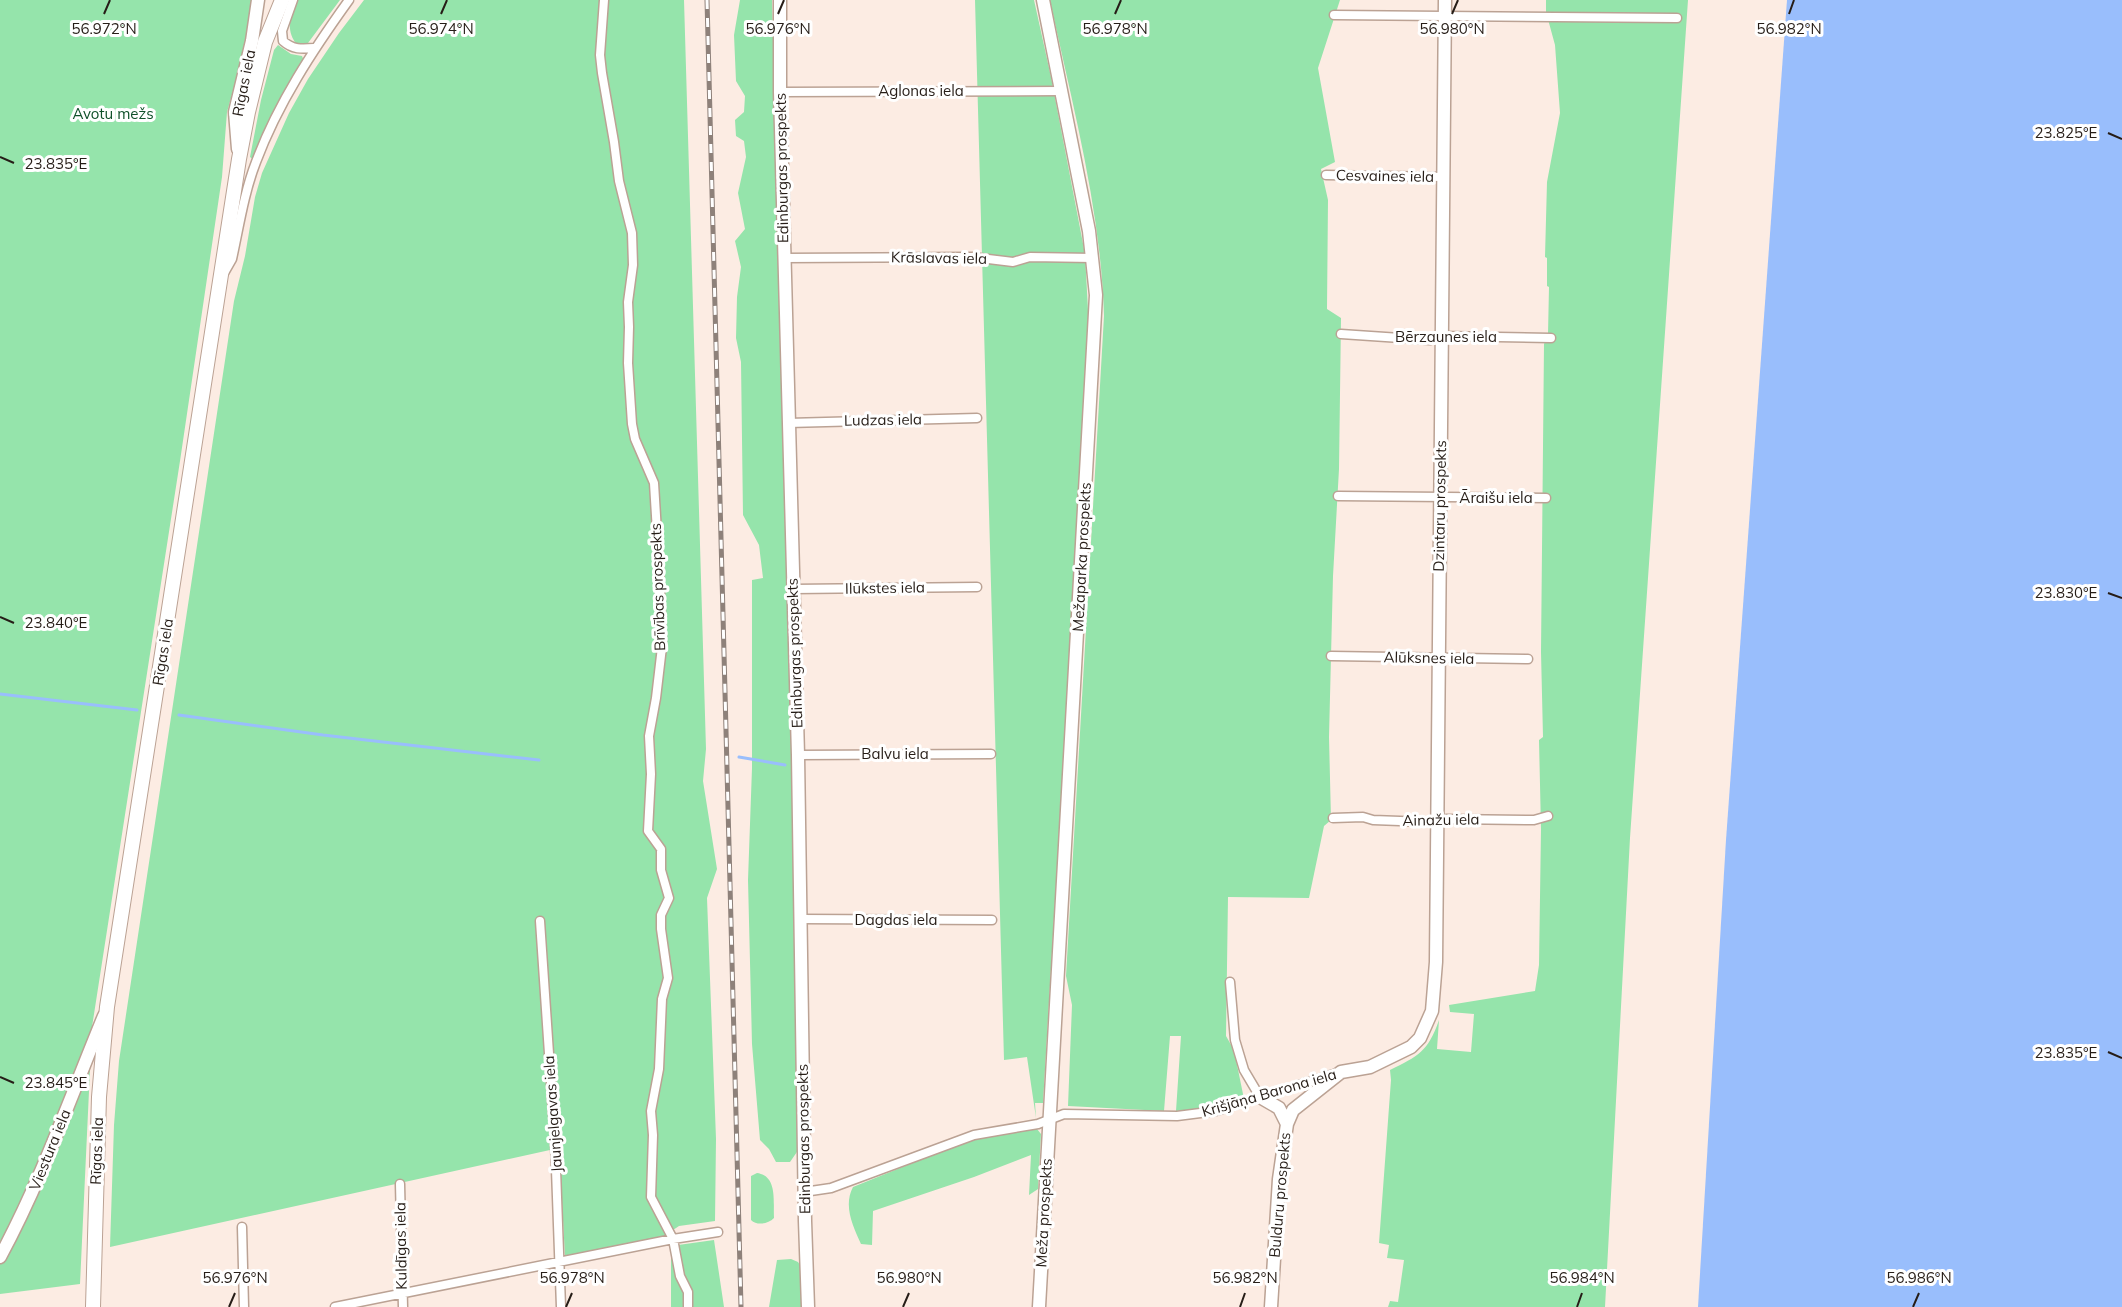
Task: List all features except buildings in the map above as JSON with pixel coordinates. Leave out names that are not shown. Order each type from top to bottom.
[{"type":"main road","points":[[239,159],[265,42],[282,0]]},
{"type":"main road","name":"Rīgas iela","points":[[93,1307],[99,1097],[107,1007],[239,159]]},
{"type":"street","name":"Rīgas iela","points":[[239,159],[235,112],[252,41],[258,0]]},
{"type":"street","points":[[293,0],[282,31],[283,41],[299,49],[315,48]]},
{"type":"street","points":[[221,279],[232,260],[256,161],[285,99],[315,48],[350,0]]},
{"type":"street","name":"Brīvības prospekts","points":[[604,0],[600,55],[602,73],[619,181],[632,233],[633,265],[628,302],[630,327],[628,363],[632,424],[634,439],[654,483],[662,647],[649,736],[651,774],[648,831],[661,849],[661,870],[669,898],[661,915],[668,978],[662,999],[659,1069],[651,1111],[653,1135],[651,1197],[673,1239],[680,1276],[688,1292],[688,1307]]},
{"type":"street","name":"Edinburgas prospekts","points":[[780,0],[780,92],[798,755],[804,1192],[808,1307]]},
{"type":"street","name":"Mežaparka prospekts","points":[[1043,0],[1093,258],[1096,295],[1050,1119]]},
{"type":"street","name":"Dzintaru prospekts","points":[[1432,1011],[1436,962],[1445,0]]},
{"type":"street","points":[[1334,15],[1677,18]]},
{"type":"street","name":"Aglonas iela","points":[[780,92],[1061,91]]},
{"type":"street","name":"Cesvaines iela","points":[[1326,175],[1444,177]]},
{"type":"street","name":"Krāslavas iela","points":[[784,258],[972,257],[1013,262],[1030,257],[1093,258]]},
{"type":"street","name":"Bērzaunes iela","points":[[1341,334],[1430,340],[1441,336],[1551,338]]},
{"type":"street","name":"Ludzas iela","points":[[788,423],[977,418]]},
{"type":"street","name":"Āraišu iela","points":[[1338,496],[1546,498]]},
{"type":"street","name":"Ilūkstes iela","points":[[793,589],[977,587]]},
{"type":"street","name":"Alūksnes iela","points":[[1331,656],[1528,659]]},
{"type":"street","name":"Balvu iela","points":[[798,755],[991,754]]},
{"type":"street","name":"Ainažu iela","points":[[1333,818],[1427,822],[1437,820],[1534,820],[1548,816]]},
{"type":"street","name":"Dagdas iela","points":[[801,920],[992,920]]},
{"type":"street","name":"Jaunjelgavas iela","points":[[540,921],[555,1142],[561,1307]]},
{"type":"street","points":[[1230,982],[1235,1040],[1244,1070],[1260,1097],[1279,1108],[1287,1124]]},
{"type":"street","name":"Viestura iela","points":[[0,1257],[37,1185],[107,1007]]},
{"type":"street","name":"Krišjāņa Barona iela","points":[[804,1192],[831,1188],[974,1135],[1038,1124],[1064,1114],[1177,1116],[1216,1111],[1341,1072],[1370,1066],[1411,1047],[1420,1038],[1432,1011]]},
{"type":"street","name":"Bulduru prospekts","points":[[1271,1307],[1279,1179],[1287,1124],[1293,1110],[1341,1072]]},
{"type":"street","name":"Meža prospekts","points":[[1039,1307],[1050,1119]]},
{"type":"street","name":"Kuldīgas iela","points":[[400,1184],[403,1307]]},
{"type":"street","points":[[242,1227],[244,1307]]},
{"type":"street","points":[[335,1307],[718,1232]]},
{"type":"green space","name":"Avotu mežs","points":[[0,0],[253,0],[246,45],[227,112],[222,177],[92,1027],[80,1284],[0,1294]]},
{"type":"green space","points":[[298,0],[340,0],[308,43],[297,45],[291,34],[290,23]]},
{"type":"green space","points":[[364,0],[684,0],[706,749],[703,781],[717,869],[707,898],[716,1139],[715,1221],[679,1226],[670,1232],[673,1239],[565,1256],[559,1148],[110,1247],[114,1125],[119,1061],[234,301],[245,256],[255,197],[262,173],[289,113],[308,79]]},
{"type":"green space","points":[[740,0],[772,0],[792,749],[799,1149],[790,1162],[776,1162],[769,1149],[760,1140],[752,1044],[748,880],[752,768],[752,580],[763,578],[759,545],[743,515],[741,362],[736,338],[737,297],[741,267],[735,241],[745,229],[738,193],[746,157],[744,141],[736,136],[735,120],[744,112],[745,96],[736,81],[734,35]]},
{"type":"green space","points":[[975,0],[1034,0],[1085,254],[1089,329],[1043,1103],[1035,1103],[1036,1118],[1027,1057],[1004,1060]]},
{"type":"green space","points":[[1050,0],[1340,0],[1318,68],[1335,162],[1321,169],[1328,200],[1327,309],[1341,318],[1339,469],[1333,576],[1329,737],[1331,820],[1324,826],[1309,898],[1228,897],[1226,1036],[1234,1050],[1244,1099],[1199,1109],[1176,1111],[1181,1036],[1170,1036],[1164,1111],[1068,1106],[1072,1005],[1066,976],[1104,316],[1102,276],[1091,196]]},
{"type":"green space","points":[[1546,0],[1688,0],[1630,838],[1605,1307],[1388,1307],[1390,1301],[1398,1302],[1404,1260],[1387,1258],[1389,1245],[1379,1243],[1390,1070],[1421,1052],[1431,1039],[1439,1020],[1437,1049],[1471,1052],[1474,1014],[1450,1012],[1449,1005],[1535,991],[1539,965],[1541,829],[1539,740],[1543,737],[1541,652],[1544,344],[1548,334],[1549,287],[1547,286],[1547,258],[1545,257],[1547,182],[1560,113],[1555,45],[1546,12]]},
{"type":"green space","points":[[278,45],[291,54],[302,56],[304,61],[254,160],[250,157],[261,100],[274,50]]},
{"type":"green space","points":[[1025,1128],[1037,1129],[1041,1134],[1038,1189],[1029,1195],[1031,1155],[873,1211],[872,1245],[861,1244],[849,1209],[853,1187],[972,1139]]},
{"type":"green space","points":[[757,1173],[768,1179],[774,1198],[774,1218],[762,1224],[751,1220],[751,1176]]},
{"type":"green space","points":[[714,1240],[724,1307],[671,1307],[671,1246]]},
{"type":"green space","points":[[791,1259],[798,1262],[801,1267],[802,1307],[769,1307],[777,1260]]},
{"type":"water","points":[[1787,0],[2122,0],[2122,1307],[1698,1307],[1726,840]]},
{"type":"waterway","points":[[0,694],[137,710]]},
{"type":"waterway","points":[[179,715],[323,735],[539,760]]},
{"type":"waterway","points":[[739,757],[785,765]]},
{"type":"railway","points":[[707,0],[741,1307]]}]
